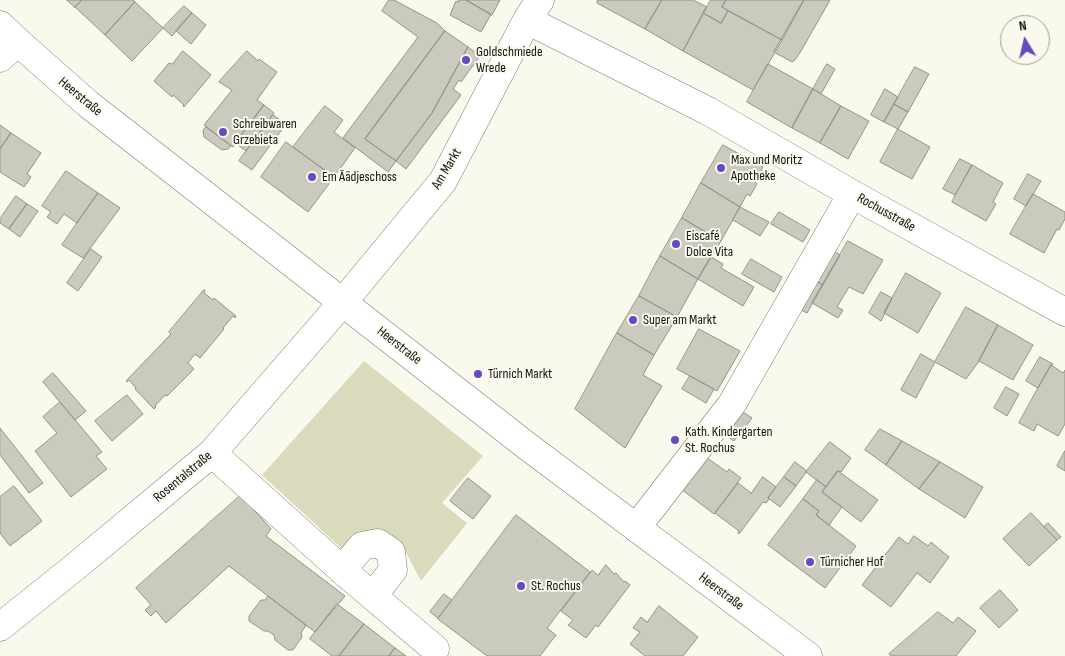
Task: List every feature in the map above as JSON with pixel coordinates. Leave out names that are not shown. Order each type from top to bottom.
[{"type":"street","name":"Am Markt","points":[[342,302],[443,181],[533,10],[708,112]]},
{"type":"street","name":"Heerstraße","points":[[6,42],[527,446],[808,656]]},
{"type":"street","name":"Rochusstraße","points":[[708,112],[1065,312]]},
{"type":"street","points":[[636,528],[732,404],[852,194]]},
{"type":"street","name":"Rosentalstraße","points":[[0,627],[212,453],[342,302]]},
{"type":"street","points":[[212,453],[342,570],[435,649]]},
{"type":"street","points":[[342,570],[362,546],[378,544],[391,552],[393,570],[373,596]]},
{"type":"green space","points":[[364,361],[483,456],[442,503],[467,523],[421,581],[402,545],[374,533],[341,548],[262,475]]},
{"type":"building","points":[[67,0],[82,0],[75,7]]},
{"type":"building","points":[[82,0],[133,0],[135,2],[105,35],[75,7]]},
{"type":"building","points":[[389,0],[394,0],[437,23],[445,31],[365,139],[396,161],[388,172],[343,138],[418,37],[382,11]]},
{"type":"building","points":[[459,0],[466,0],[491,14],[481,32],[450,15],[456,1],[458,2]]},
{"type":"building","points":[[466,0],[500,0],[492,15]]},
{"type":"building","points":[[598,0],[662,0],[645,29],[597,3]]},
{"type":"building","points":[[662,0],[693,0],[707,7],[683,51],[645,29]]},
{"type":"building","points":[[711,0],[726,0],[722,7],[728,11],[721,23],[703,13]]},
{"type":"building","points":[[726,0],[804,0],[782,40],[722,7]]},
{"type":"building","points":[[804,0],[830,0],[801,51],[792,62],[774,52]]},
{"type":"building","points":[[135,2],[163,28],[132,61],[105,35]]},
{"type":"building","points":[[184,6],[192,13],[172,36],[163,28]]},
{"type":"building","points":[[728,11],[782,40],[753,90],[683,51],[703,13],[721,23]]},
{"type":"building","points":[[192,13],[206,25],[191,44],[176,31]]},
{"type":"building","points":[[445,31],[468,47],[432,113],[396,161],[365,139]]},
{"type":"building","points":[[468,47],[480,56],[461,82],[459,80],[453,89],[461,95],[406,169],[396,161],[432,113]]},
{"type":"building","points":[[183,51],[211,75],[184,107],[173,95],[172,97],[154,81],[169,63],[172,64]]},
{"type":"building","points":[[247,51],[258,61],[259,59],[277,72],[257,100],[264,105],[233,147],[204,125],[232,90],[219,82]]},
{"type":"building","points":[[768,64],[813,89],[792,128],[747,102]]},
{"type":"building","points":[[827,64],[835,69],[821,94],[813,89]]},
{"type":"building","points":[[915,67],[929,74],[908,112],[894,104]]},
{"type":"building","points":[[813,89],[841,106],[820,143],[792,128]]},
{"type":"building","points":[[885,89],[898,97],[884,122],[871,115]]},
{"type":"building","points":[[894,104],[908,112],[898,129],[884,122]]},
{"type":"building","points":[[264,105],[274,113],[246,151],[235,143]]},
{"type":"building","points":[[325,106],[343,120],[334,132],[355,148],[334,177],[293,147]]},
{"type":"building","points":[[841,106],[869,121],[848,159],[820,143]]},
{"type":"building","points":[[273,115],[286,124],[252,170],[239,161]]},
{"type":"building","points":[[0,125],[11,133],[0,149]]},
{"type":"building","points":[[206,127],[231,146],[228,149],[222,150],[204,137],[203,131]]},
{"type":"building","points":[[898,129],[930,147],[912,179],[880,162]]},
{"type":"building","points":[[11,133],[41,153],[27,174],[31,177],[24,187],[0,172],[0,149]]},
{"type":"building","points":[[286,142],[334,177],[308,212],[261,177]]},
{"type":"building","points":[[723,145],[763,167],[755,182],[757,184],[750,196],[747,194],[740,207],[701,183]]},
{"type":"building","points":[[960,159],[972,165],[955,195],[943,189]]},
{"type":"building","points":[[972,165],[1003,183],[993,202],[996,204],[986,221],[952,202]]},
{"type":"building","points":[[66,171],[98,193],[77,223],[64,214],[57,224],[47,217],[51,212],[42,206]]},
{"type":"building","points":[[1028,174],[1041,181],[1026,206],[1014,199]]},
{"type":"building","points":[[701,183],[740,207],[721,241],[682,218]]},
{"type":"building","points":[[98,193],[120,208],[83,258],[62,245]]},
{"type":"building","points":[[1033,194],[1065,212],[1065,219],[1059,230],[1057,229],[1044,253],[1010,234]]},
{"type":"building","points":[[16,196],[27,204],[9,229],[0,223],[0,219]]},
{"type":"building","points":[[27,204],[38,211],[20,237],[9,229]]},
{"type":"building","points":[[740,207],[769,222],[760,236],[733,220]]},
{"type":"building","points":[[779,212],[810,230],[803,242],[771,224]]},
{"type":"building","points":[[682,218],[721,241],[698,279],[660,256]]},
{"type":"building","points":[[848,241],[883,260],[863,294],[849,287],[837,307],[843,310],[838,318],[812,303]]},
{"type":"building","points":[[829,248],[840,255],[823,285],[811,278]]},
{"type":"building","points":[[91,249],[102,257],[78,291],[67,283]]},
{"type":"building","points":[[660,256],[698,279],[677,317],[639,296]]},
{"type":"building","points":[[711,257],[723,264],[721,268],[754,287],[743,306],[698,279]]},
{"type":"building","points":[[751,259],[782,277],[774,292],[742,274]]},
{"type":"building","points":[[906,273],[941,293],[918,333],[884,313]]},
{"type":"building","points":[[811,278],[823,285],[807,313],[795,307]]},
{"type":"building","points":[[204,290],[204,293],[213,300],[214,298],[236,316],[235,318],[233,316],[200,358],[195,354],[188,363],[194,369],[167,396],[165,395],[154,409],[129,380],[126,381],[171,334],[169,332]]},
{"type":"building","points":[[881,292],[892,298],[881,321],[869,313]]},
{"type":"building","points":[[639,296],[677,317],[654,355],[617,333]]},
{"type":"building","points":[[966,307],[998,325],[979,361],[966,379],[935,362]]},
{"type":"building","points":[[998,325],[1033,345],[1013,380],[979,361]]},
{"type":"building","points":[[699,329],[740,351],[717,391],[677,369]]},
{"type":"building","points":[[617,333],[654,355],[643,375],[662,386],[625,448],[575,409]]},
{"type":"building","points":[[921,354],[935,362],[916,398],[901,390]]},
{"type":"building","points":[[1040,357],[1053,364],[1038,388],[1026,381]]},
{"type":"building","points":[[1051,365],[1063,373],[1065,370],[1065,424],[1058,436],[1037,424],[1034,431],[1019,423]]},
{"type":"building","points":[[53,373],[86,411],[75,420],[43,382]]},
{"type":"building","points":[[690,376],[714,389],[706,403],[682,389]]},
{"type":"building","points":[[1006,387],[1019,394],[1007,416],[994,408]]},
{"type":"building","points":[[127,395],[143,414],[112,441],[95,421]]},
{"type":"building","points":[[60,402],[102,452],[96,456],[107,469],[71,497],[35,451],[57,433],[43,417]]},
{"type":"building","points":[[737,408],[752,418],[734,441],[720,431]]},
{"type":"building","points":[[0,428],[43,483],[29,493],[0,455]]},
{"type":"building","points":[[880,429],[902,441],[886,465],[865,450]]},
{"type":"building","points":[[902,441],[940,462],[919,489],[886,465]]},
{"type":"building","points":[[830,442],[851,458],[841,472],[838,471],[826,487],[806,472]]},
{"type":"building","points":[[1065,451],[1065,471],[1057,466]]},
{"type":"building","points":[[707,458],[727,472],[729,469],[741,478],[714,514],[681,489]]},
{"type":"building","points":[[795,462],[807,471],[796,486],[784,477]]},
{"type":"building","points":[[940,462],[983,487],[965,518],[919,489]]},
{"type":"building","points":[[838,471],[878,500],[861,522],[822,492]]},
{"type":"building","points":[[763,477],[776,487],[766,503],[763,502],[739,534],[739,531],[715,513],[738,483],[751,493]]},
{"type":"building","points":[[784,477],[796,486],[780,507],[768,498]]},
{"type":"building","points":[[468,478],[491,496],[473,519],[450,501]]},
{"type":"building","points":[[817,480],[826,487],[822,492],[842,507],[829,525],[816,515],[819,511],[803,499]]},
{"type":"building","points":[[14,486],[42,521],[10,546],[0,533],[0,497]]},
{"type":"building","points":[[241,495],[271,529],[266,536],[345,596],[315,632],[229,566],[166,623],[156,611],[151,616],[145,610],[151,605],[136,588]]},
{"type":"building","points":[[803,499],[819,511],[816,515],[856,546],[825,588],[768,545]]},
{"type":"building","points":[[1031,513],[1057,540],[1029,566],[1003,539]]},
{"type":"building","name":"St. Rochus","points":[[516,515],[590,572],[547,628],[556,635],[540,656],[487,656],[438,619]]},
{"type":"building","points":[[1048,523],[1061,537],[1057,540],[1044,527]]},
{"type":"building","points":[[914,536],[928,546],[931,542],[949,557],[930,583],[917,573],[891,607],[862,585],[899,537],[908,544]]},
{"type":"building","points":[[606,565],[614,574],[616,573],[624,582],[630,585],[598,627],[596,625],[586,638],[568,625],[573,620],[561,611],[592,570],[598,575]]},
{"type":"building","points":[[1000,590],[1018,610],[999,628],[980,608]]},
{"type":"building","points":[[444,594],[452,600],[438,618],[430,612]]},
{"type":"building","points":[[268,596],[306,625],[301,633],[302,637],[293,650],[288,650],[275,640],[274,635],[249,621],[249,616],[261,600],[265,600]]},
{"type":"building","points":[[337,604],[364,624],[339,656],[332,656],[310,639]]},
{"type":"building","points":[[659,606],[698,637],[683,656],[645,656],[630,644],[640,632],[633,628],[641,617],[647,622]]},
{"type":"building","points":[[938,612],[953,623],[958,617],[976,631],[956,656],[891,656],[889,654]]},
{"type":"building","points":[[364,624],[395,648],[389,656],[339,656]]},
{"type":"building","points":[[395,648],[406,656],[389,656]]},
{"type":"place","name":"Goldschmiede Wrede","points":[[466,60]]},
{"type":"place","name":"Schreibwaren Grzebieta","points":[[223,132]]},
{"type":"place","name":"Max und Moritz Apotheke","points":[[721,168]]},
{"type":"place","name":"Em Äädjeschoss","points":[[312,177]]},
{"type":"place","name":"Eiscafé Dolce Vita","points":[[676,244]]},
{"type":"place","name":"Super am Markt","points":[[633,320]]},
{"type":"place","name":"Türnich Markt","points":[[478,374]]},
{"type":"place","name":"Kath. Kindergarten St. Rochus","points":[[675,440]]},
{"type":"place","name":"Türnicher Hof","points":[[810,562]]},
{"type":"place","name":"St. Rochus","points":[[521,586]]}]
